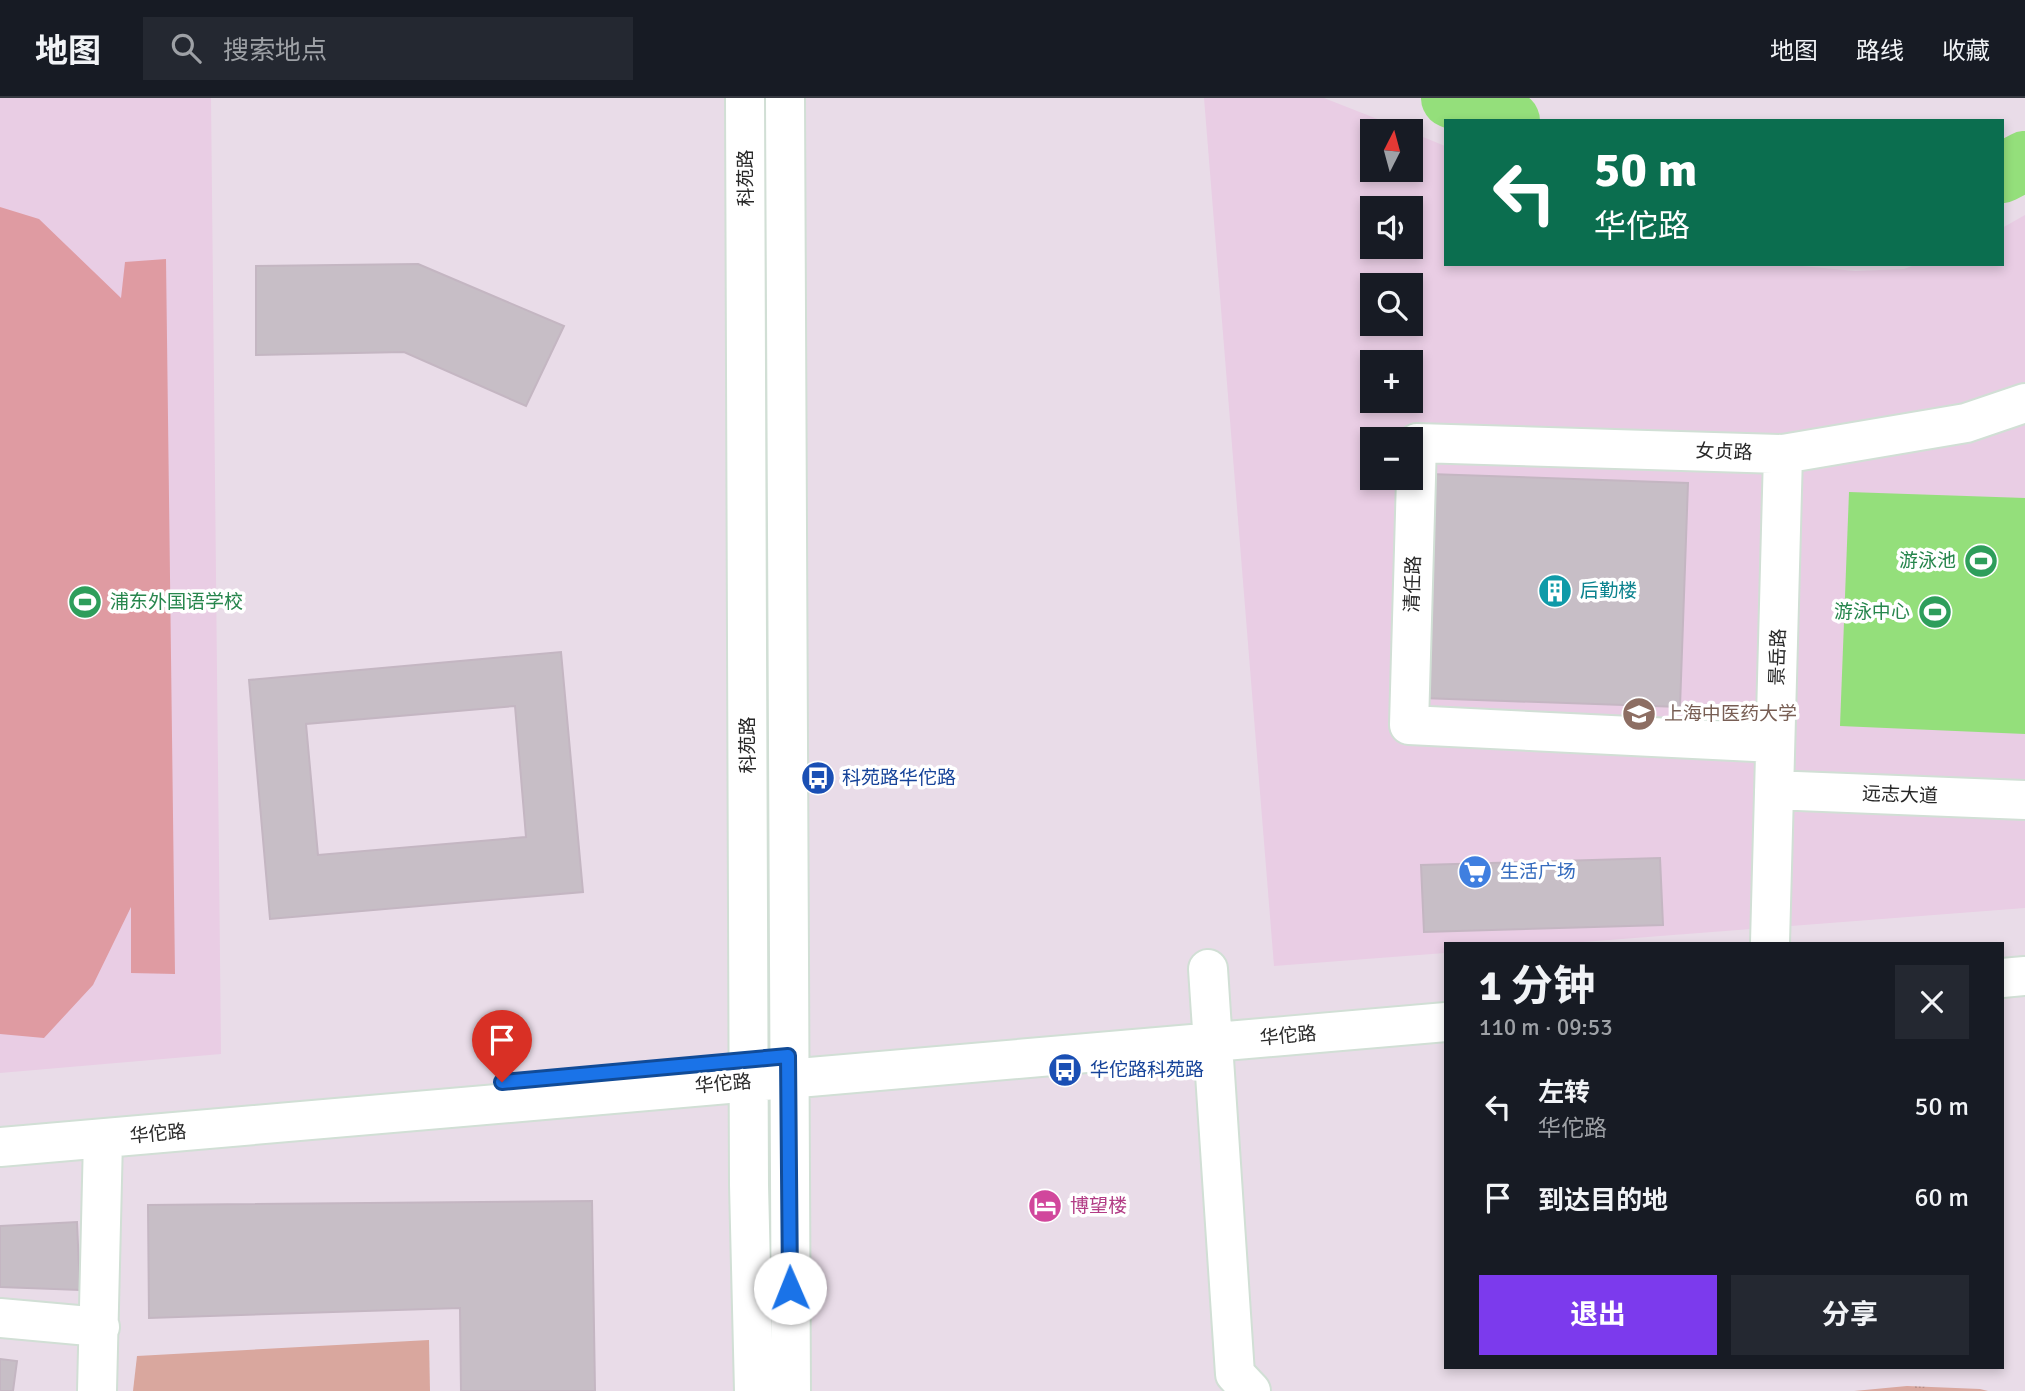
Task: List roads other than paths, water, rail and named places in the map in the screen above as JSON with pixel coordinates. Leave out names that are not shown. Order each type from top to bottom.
[{"type":"street","name":"科苑路","points":[[746,98],[749,1071],[754,1391]]},
{"type":"street","name":"科苑路","points":[[785,98],[791,1391]]},
{"type":"street","name":"女贞路","points":[[1423,443],[1783,454],[1966,424],[2025,403]]},
{"type":"street","name":"景岳路","points":[[1770,942],[1783,454]]},
{"type":"street","name":"清任路","points":[[1416,490],[1409,724],[1775,743]]},
{"type":"street","name":"远志大道","points":[[1774,790],[2025,800]]},
{"type":"street","points":[[2004,956],[2025,954]]},
{"type":"street","points":[[1208,969],[1235,1374],[1251,1391]]},
{"type":"street","points":[[2004,978],[2025,976]]},
{"type":"street","name":"华佗路","points":[[1211,1032],[1444,1002]]},
{"type":"street","name":"华佗路","points":[[0,1147],[103,1139],[788,1067],[1211,1032],[1444,1022]]},
{"type":"street","name":"华佗路","points":[[0,1127],[749,1071]]},
{"type":"street","points":[[97,1391],[103,1139]]},
{"type":"street","points":[[0,1318],[100,1326]]},
{"type":"waterway","points":[[1451,98],[1505,119]]},
{"type":"waterway","points":[[2004,172],[2025,161]]},
{"type":"place","name":"游泳池","points":[[1981,561]]},
{"type":"place","name":"后勤楼","points":[[1555,591]]},
{"type":"place","name":"浦东外国语学校","points":[[85,602]]},
{"type":"place","name":"游泳中心","points":[[1935,612]]},
{"type":"place","name":"上海中医药大学","points":[[1639,714]]},
{"type":"place","name":"科苑路华佗路","points":[[818,778]]},
{"type":"place","name":"生活广场","points":[[1475,872]]},
{"type":"place","name":"华佗路科苑路","points":[[1065,1070]]},
{"type":"place","name":"博望楼","points":[[1045,1206]]}]
